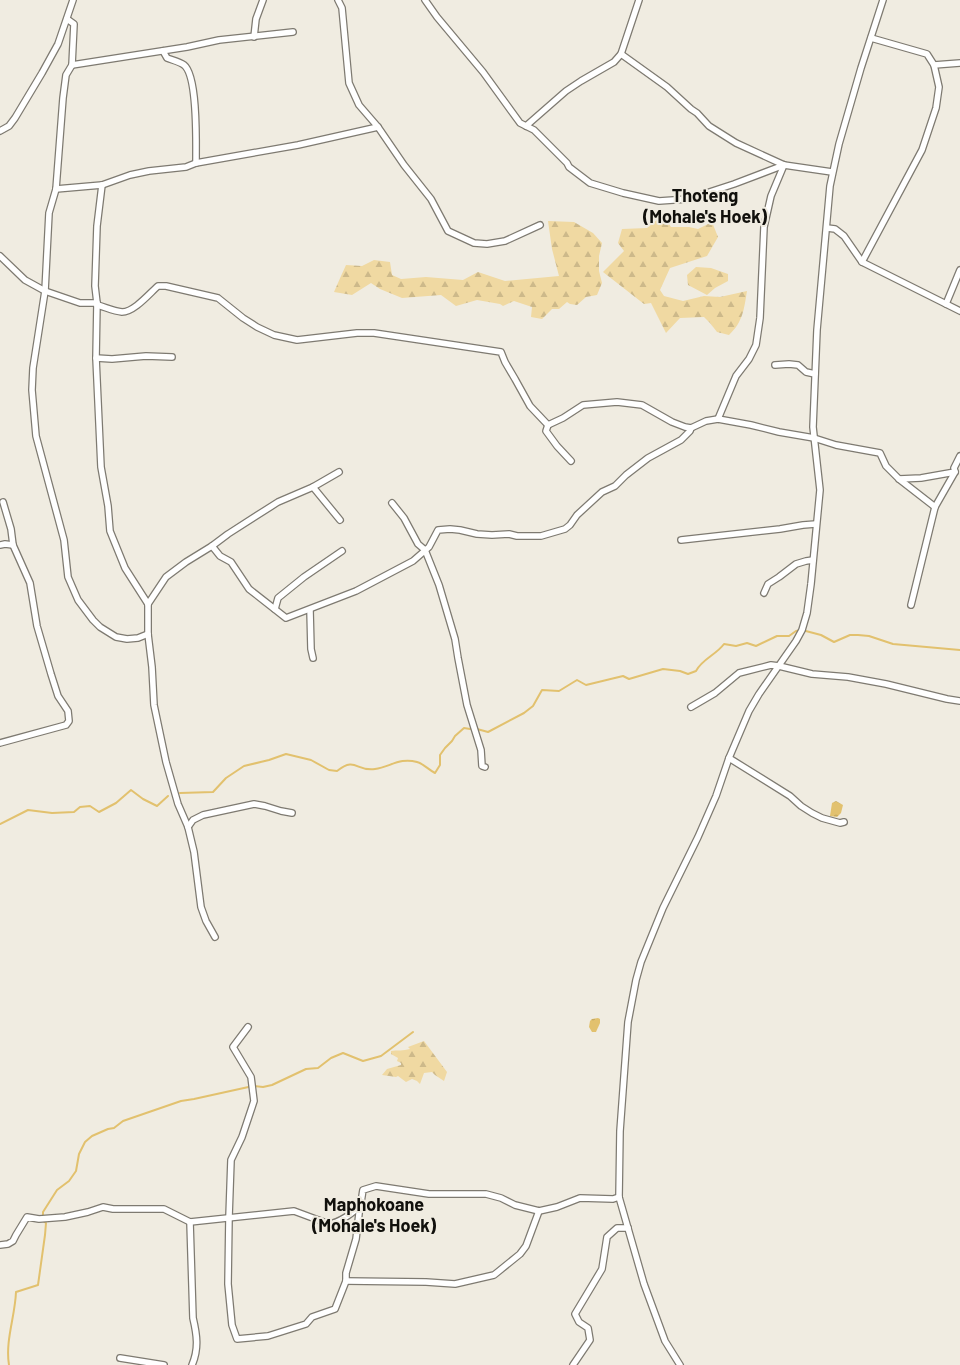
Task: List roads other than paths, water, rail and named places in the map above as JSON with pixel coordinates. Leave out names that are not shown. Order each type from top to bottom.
[{"type":"street","points":[[0,130],[3,130],[9,126],[25,104],[58,44],[73,0]]},
{"type":"street","points":[[254,37],[256,19],[263,0]]},
{"type":"street","points":[[338,0],[342,8],[349,83],[359,105],[378,127],[404,165],[431,198],[448,231],[474,243],[487,244],[505,241],[540,225]]},
{"type":"street","points":[[425,0],[437,17],[485,75],[520,123],[534,130],[567,163],[569,167],[590,183],[623,193],[659,201],[688,199],[734,184],[784,165]]},
{"type":"street","points":[[526,126],[581,81],[614,62],[621,54],[639,0]]},
{"type":"street","points":[[680,1365],[665,1341],[644,1284],[619,1197],[620,1131],[628,1022],[641,962],[663,908],[710,810],[722,782],[729,758],[749,711],[796,641],[802,630],[807,613],[820,490],[813,427],[820,293],[830,186],[832,172],[859,75],[883,0]]},
{"type":"street","points":[[67,19],[74,24],[72,65],[66,75],[63,98],[56,188],[49,213],[45,291],[33,368],[32,390],[36,436],[64,540],[68,577],[78,600],[100,627],[116,636],[127,639],[138,638],[148,634]]},
{"type":"street","points":[[72,65],[163,51],[219,40],[293,32]]},
{"type":"street","points":[[862,262],[922,150],[936,108],[939,87],[934,65],[927,54],[871,38]]},
{"type":"street","points":[[163,51],[167,58],[184,66],[190,74],[197,127],[196,163]]},
{"type":"street","points":[[621,54],[667,88],[691,110],[697,113],[709,126],[736,143],[784,165],[832,172]]},
{"type":"street","points":[[934,65],[960,63]]},
{"type":"street","points":[[56,188],[102,185],[130,175],[149,171],[186,167],[196,163],[298,145],[378,127]]},
{"type":"street","points":[[718,419],[736,376],[749,359],[756,345],[760,318],[764,226],[771,196],[784,165]]},
{"type":"street","points":[[102,185],[97,226],[95,286],[97,304],[96,358],[101,467],[108,506],[110,531],[125,568],[148,604],[148,634],[154,705],[166,762],[178,804],[188,827],[194,852],[202,907],[206,921],[215,937]]},
{"type":"street","points":[[826,228],[835,229],[844,236],[862,262],[960,312]]},
{"type":"street","points":[[0,256],[25,280],[45,291],[80,303],[97,304],[112,310],[124,312],[137,305],[158,286],[166,286],[218,298],[257,327],[274,335],[297,340],[357,333],[374,333],[501,352],[505,362],[530,406],[548,425]]},
{"type":"street","points":[[946,304],[960,270]]},
{"type":"street","points":[[96,358],[112,359],[146,356],[172,357]]},
{"type":"street","points":[[775,365],[798,365],[806,372],[815,374]]},
{"type":"street","points":[[571,461],[546,431],[548,425],[563,418],[583,405],[617,402],[642,405],[684,427],[691,428],[706,421],[718,419],[814,438],[836,445],[880,453],[886,466],[899,479],[935,507]]},
{"type":"street","points":[[212,546],[220,556],[231,562],[249,589],[286,618],[356,592],[413,561],[429,547],[438,530],[455,530],[492,535],[509,534],[542,536],[565,529],[570,525],[577,514],[602,492],[615,486],[626,475],[648,458],[680,440],[690,432],[691,428]]},
{"type":"street","points":[[911,605],[935,507],[955,472],[954,468],[960,456]]},
{"type":"street","points":[[148,604],[166,577],[186,562],[278,502],[313,487],[338,472]]},
{"type":"street","points":[[899,479],[921,478],[955,472]]},
{"type":"street","points":[[313,487],[340,520]]},
{"type":"street","points":[[0,743],[66,725],[69,721],[68,712],[58,696],[37,626],[30,583],[13,545],[11,529],[3,502]]},
{"type":"street","points":[[392,503],[404,518],[418,544],[425,550],[439,585],[455,639],[467,704],[481,750],[482,766],[485,767]]},
{"type":"street","points":[[682,540],[816,524]]},
{"type":"street","points":[[0,545],[13,545]]},
{"type":"street","points":[[276,609],[278,598],[286,591],[342,552]]},
{"type":"street","points":[[764,593],[768,584],[796,564],[813,560]]},
{"type":"street","points":[[310,610],[311,649],[313,658]]},
{"type":"street","points":[[691,707],[715,693],[739,673],[771,665],[812,674],[848,677],[886,684],[960,701]]},
{"type":"street","points":[[729,758],[790,796],[812,813],[822,818],[840,823],[844,822]]},
{"type":"street","points":[[188,827],[193,820],[202,815],[254,804],[292,813]]},
{"type":"street","points":[[248,1027],[233,1047],[251,1077],[254,1101],[242,1137],[231,1160],[228,1284],[232,1326],[237,1338],[268,1336],[306,1324],[312,1317],[335,1308],[346,1281],[346,1273],[356,1239],[360,1205],[364,1190],[376,1186],[429,1194],[486,1194],[501,1198],[515,1205],[539,1211],[557,1207],[580,1198],[613,1199],[619,1197]]},
{"type":"street","points":[[0,1245],[8,1244],[13,1241],[27,1217],[38,1219],[68,1216],[88,1212],[102,1207],[113,1209],[164,1209],[190,1222],[294,1211],[320,1222],[334,1224],[343,1220],[360,1205]]},
{"type":"street","points":[[346,1281],[426,1282],[455,1284],[494,1275],[520,1254],[526,1246],[539,1211]]},
{"type":"street","points":[[190,1222],[193,1318],[196,1330],[197,1350],[192,1365]]},
{"type":"street","points":[[572,1365],[590,1340],[588,1328],[579,1322],[576,1314],[602,1269],[607,1237],[617,1228],[628,1228]]},
{"type":"street","points":[[120,1358],[164,1365]]},
{"type":"water","points":[[836,801],[843,805],[841,813],[837,817],[830,816],[832,803]]},
{"type":"water","points":[[592,1019],[600,1019],[596,1032],[592,1032],[589,1027]]},
{"type":"waterway","points":[[477,729],[488,732],[524,713],[533,706],[542,690],[559,691],[577,680],[586,685],[623,676],[629,679],[663,669],[680,671],[688,674],[696,671],[702,663],[724,644],[736,646],[747,643],[756,646],[777,636],[789,636],[796,631],[802,630],[821,635],[834,642],[850,635],[858,635],[869,636],[893,644],[960,650]]},
{"type":"waterway","points":[[180,793],[213,792],[226,778],[244,766],[286,754],[311,760],[329,770],[337,771],[348,765],[375,769],[400,761],[411,761],[420,763],[435,773],[440,765],[440,755],[445,748],[464,728],[472,728]]},
{"type":"waterway","points":[[0,824],[28,810],[52,813],[74,812],[80,807],[90,806],[99,812],[116,803],[131,790],[143,799],[157,806],[168,796]]},
{"type":"waterway","points":[[9,1365],[8,1347],[16,1292],[38,1285],[46,1223],[43,1221],[43,1212],[57,1190],[69,1181],[76,1171],[79,1154],[85,1142],[92,1136],[114,1128],[123,1121],[181,1101],[253,1086],[263,1087],[272,1085],[306,1069],[318,1068],[331,1058],[343,1053],[363,1061],[381,1056],[413,1032]]},
{"type":"district","name":"Thoteng (Mohale's Hoek)","points":[[705,205]]},
{"type":"district","name":"Maphokoane (Mohale's Hoek)","points":[[374,1214]]}]
